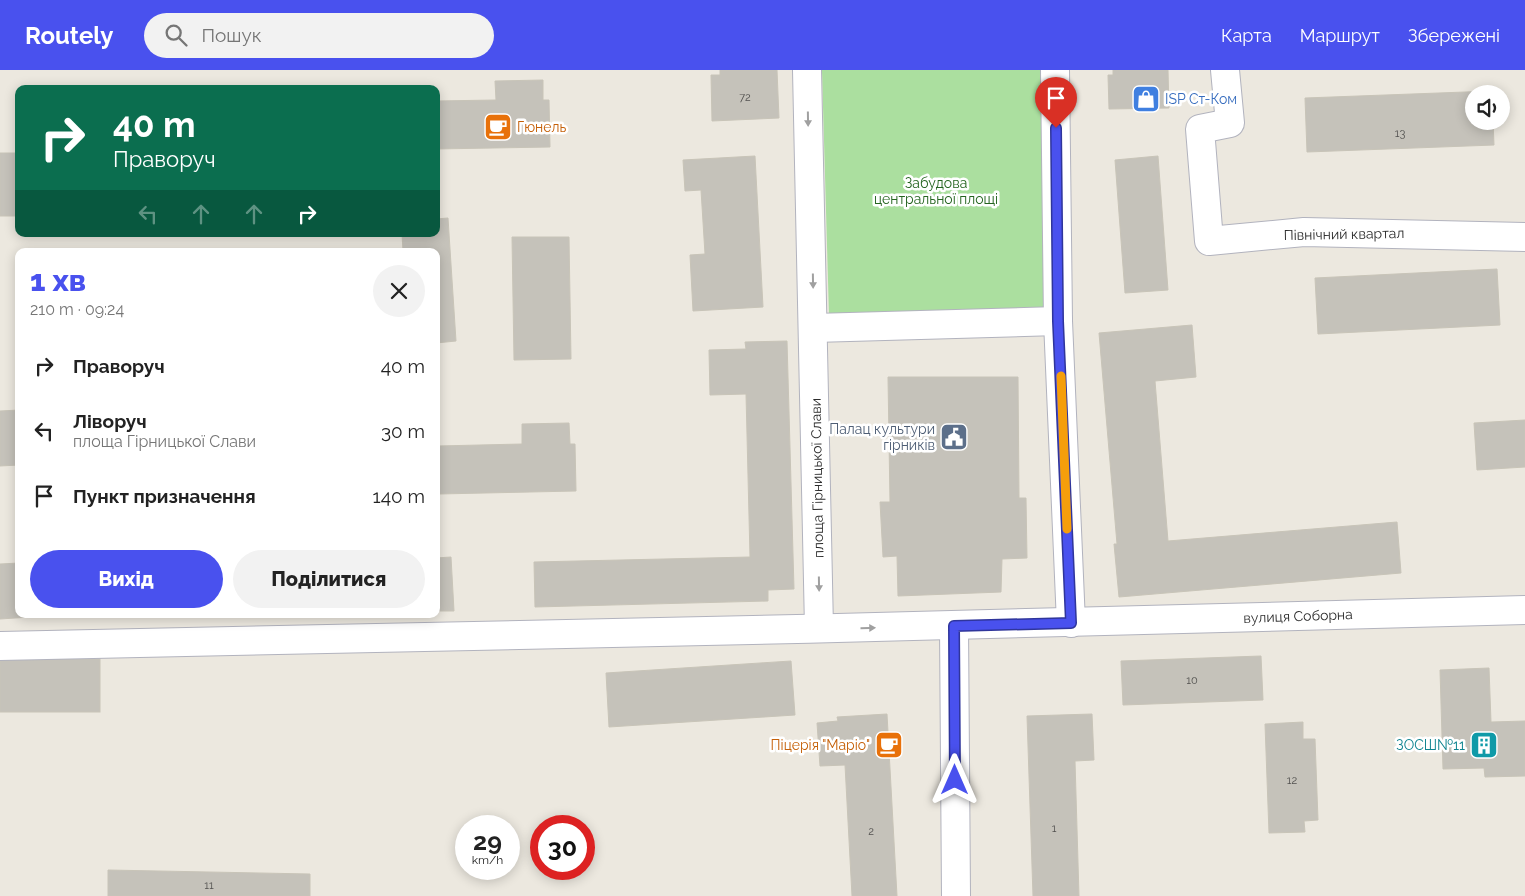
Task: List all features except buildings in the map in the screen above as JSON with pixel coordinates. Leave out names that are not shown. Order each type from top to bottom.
[{"type":"street","name":"площа Гірницької Слави","points":[[807,70],[819,628]]},
{"type":"street","points":[[1054,70],[1058,321],[1071,623]]},
{"type":"street","name":"Північний квартал","points":[[1225,70],[1230,123],[1200,129],[1209,242],[1304,232],[1525,237]]},
{"type":"street","points":[[814,328],[1058,321]]},
{"type":"street","name":"вулиця Соборна","points":[[0,646],[954,626],[1525,610]]},
{"type":"street","points":[[954,626],[956,896]]},
{"type":"green space","name":"Забудова центральної площі","points":[[822,70],[1044,70],[1049,312],[829,315]]},
{"type":"slow traffic","points":[[1061,376],[1067,529]]},
{"type":"place","name":"ISP Ст-Ком","points":[[1146,99]]},
{"type":"place","name":"Гюнель","points":[[498,127]]},
{"type":"place","name":"Палац культури гірників","points":[[954,437]]},
{"type":"place","name":"Піцерія \"Маріо\"","points":[[889,745]]},
{"type":"place","name":"ЗОСШ№11","points":[[1484,745]]},
{"type":"route","points":[[955,780],[954,626],[1071,623],[1058,321],[1056,128]]}]
